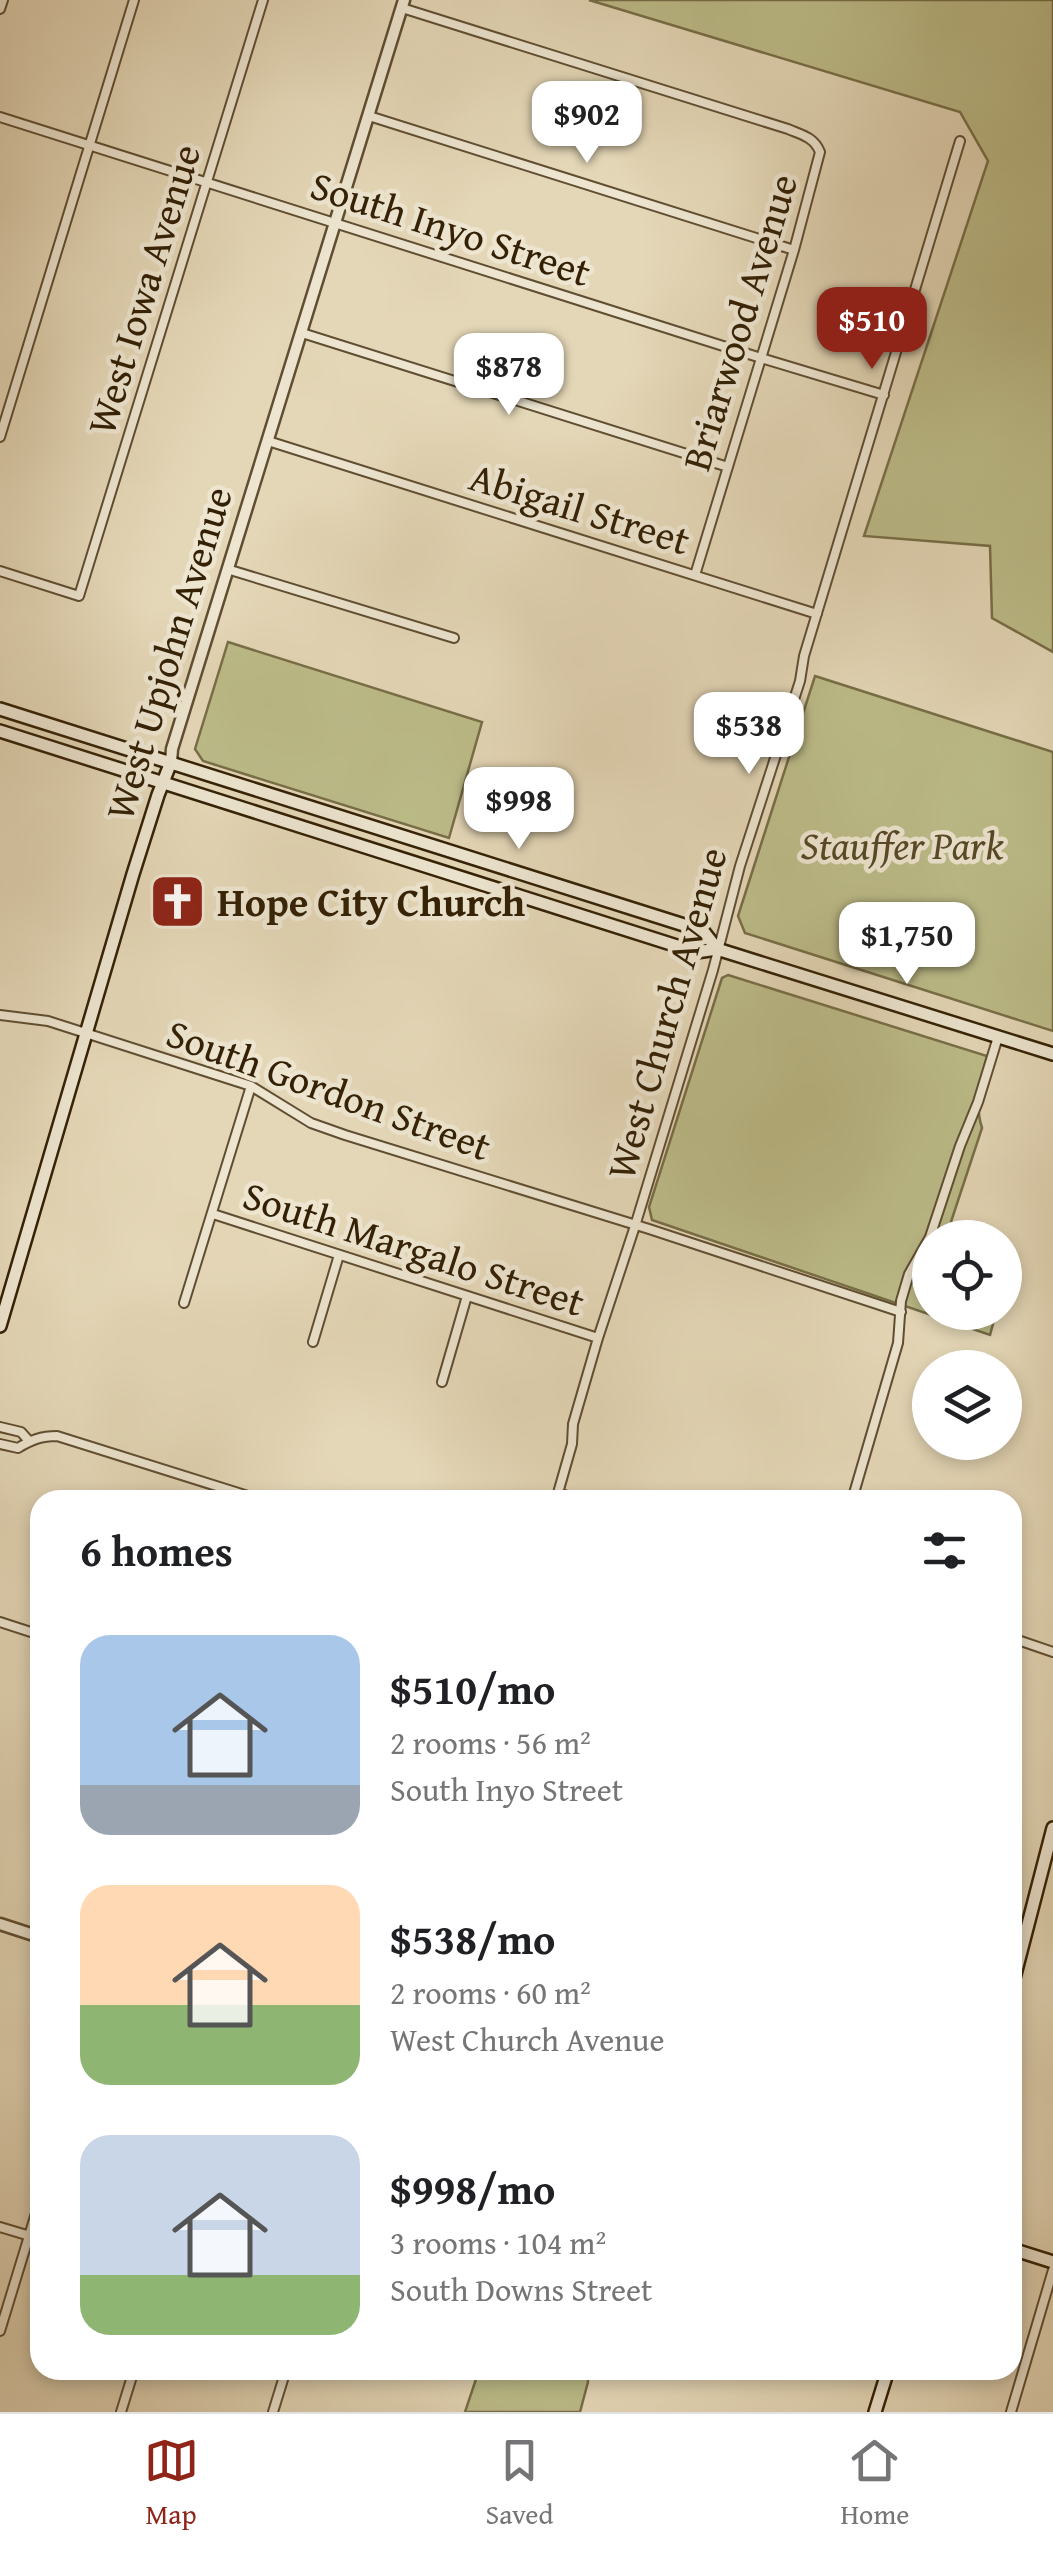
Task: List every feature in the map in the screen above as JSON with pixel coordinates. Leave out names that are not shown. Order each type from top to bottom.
[{"type":"main road","points":[[0,708],[704,930],[717,949]]},
{"type":"main road","points":[[0,731],[696,952],[717,949],[1053,1054]]},
{"type":"main road","name":"West Upjohn Avenue","points":[[0,1326],[85,1033],[171,762]]},
{"type":"main road","points":[[1022,1934],[1053,1828]]},
{"type":"main road","points":[[1022,2253],[1053,2262]]},
{"type":"main road","points":[[875,2412],[885,2380]]},
{"type":"street","points":[[0,10],[3,0]]},
{"type":"street","points":[[0,437],[134,0]]},
{"type":"street","name":"West Iowa Avenue","points":[[0,572],[79,596],[264,0]]},
{"type":"street","name":"West Upjohn Avenue","points":[[171,762],[403,4]]},
{"type":"street","name":"Briarwood Avenue","points":[[403,4],[788,129],[816,144],[820,152],[794,250],[695,576]]},
{"type":"street","points":[[369,116],[794,250]]},
{"type":"street","name":"South Inyo Street","points":[[0,118],[884,395]]},
{"type":"street","name":"West Church Avenue","points":[[559,1490],[598,1338],[712,975],[744,853],[800,681],[960,140]]},
{"type":"street","points":[[302,333],[728,467]]},
{"type":"street","name":"Abigail Street","points":[[268,441],[817,614]]},
{"type":"street","points":[[227,569],[454,638]]},
{"type":"street","name":"South Gordon Street","points":[[0,1014],[48,1022],[250,1086],[311,1123],[901,1312]]},
{"type":"street","points":[[855,1490],[898,1342],[902,1300],[910,1274],[930,1237],[998,1037]]},
{"type":"street","points":[[184,1302],[250,1086]]},
{"type":"street","name":"South Margalo Street","points":[[212,1214],[598,1338]]},
{"type":"street","points":[[313,1342],[339,1256]]},
{"type":"street","points":[[442,1382],[467,1296]]},
{"type":"street","points":[[0,1426],[20,1432],[29,1440]]},
{"type":"street","points":[[0,1444],[18,1448],[29,1440],[57,1436],[229,1490]]},
{"type":"street","points":[[0,1622],[30,1632]]},
{"type":"street","points":[[1022,1641],[1053,1652]]},
{"type":"street","points":[[0,1924],[30,1934]]},
{"type":"street","points":[[0,2226],[29,2236]]},
{"type":"street","points":[[0,2330],[30,2233]]},
{"type":"street","points":[[1022,2379],[1053,2270]]},
{"type":"street","points":[[121,2412],[131,2380]]},
{"type":"street","points":[[273,2412],[283,2380]]},
{"type":"street","points":[[1013,2411],[1022,2380]]},
{"type":"green space","points":[[589,0],[1053,0],[1053,652],[992,618],[990,546],[864,536],[988,161],[960,112]]},
{"type":"green space","points":[[228,642],[482,722],[449,838],[203,761],[195,749]]},
{"type":"green space","name":"Stauffer Park","points":[[815,676],[1053,752],[1053,1031],[745,933],[738,916]]},
{"type":"green space","points":[[728,975],[987,1056],[978,1101],[982,1128],[952,1220],[912,1220],[912,1308],[652,1220],[649,1207],[722,978]]},
{"type":"green space","points":[[476,2380],[588,2380],[580,2412],[465,2412]]},
{"type":"place","name":"Hope City Church","points":[[178,901]]}]
